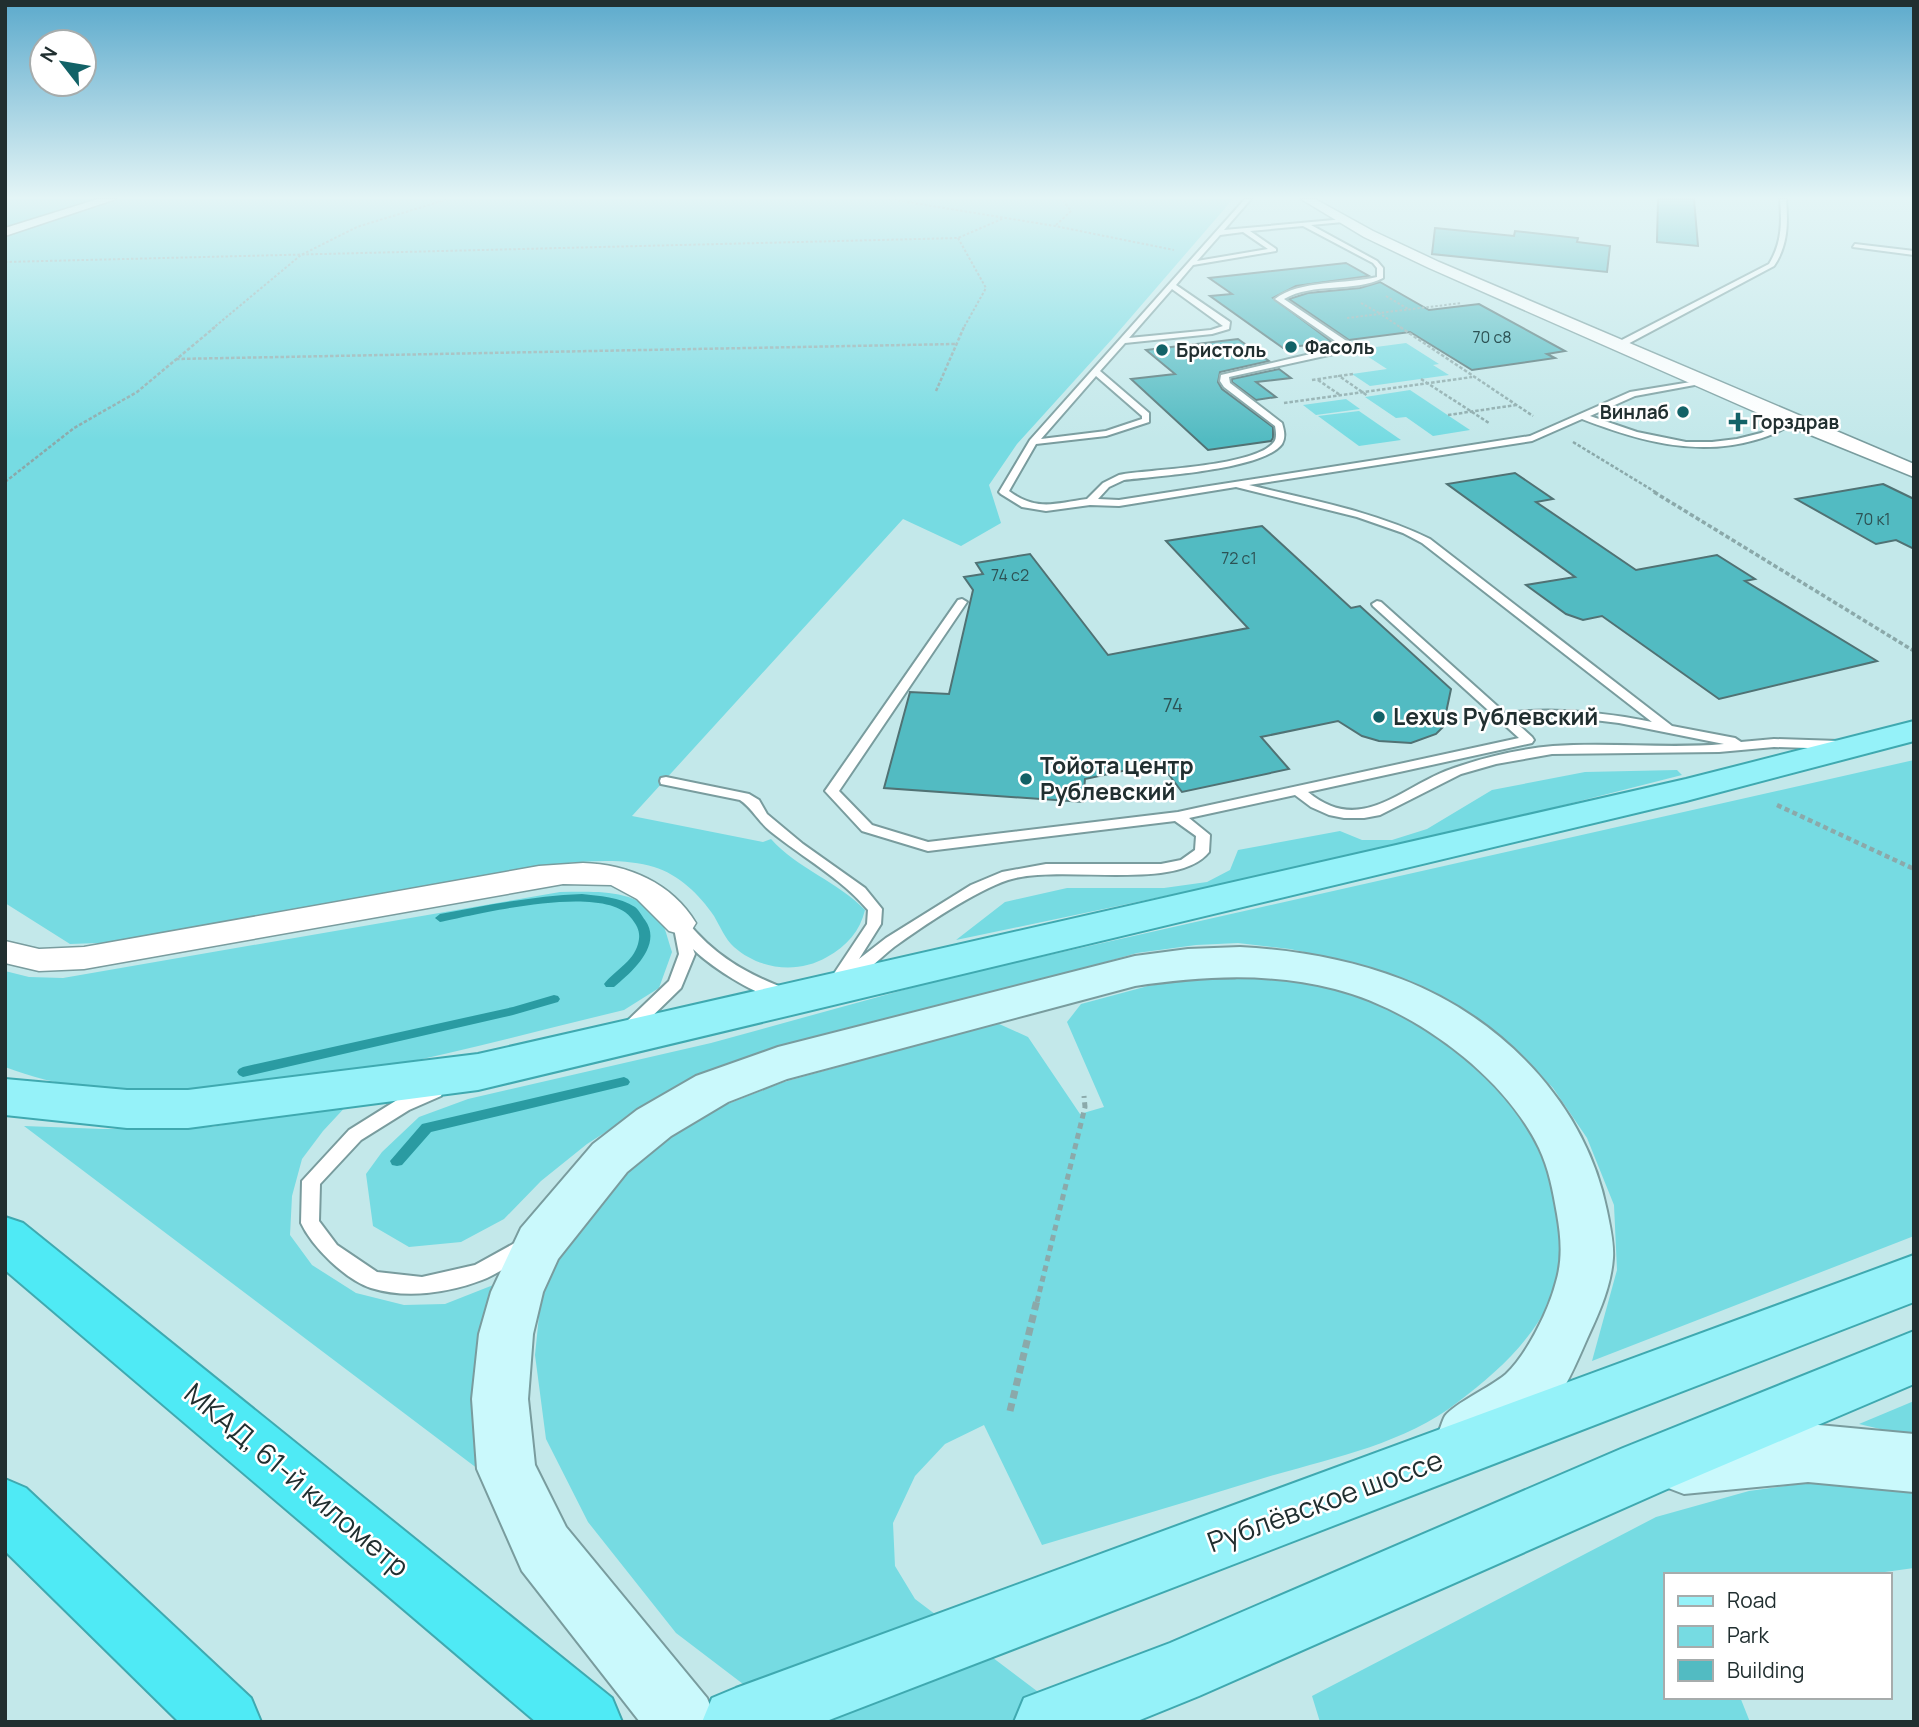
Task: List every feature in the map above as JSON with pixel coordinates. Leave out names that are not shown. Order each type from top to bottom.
[{"type":"highway","name":"МКАД, 61-й километр","points":[[5,1239],[588,1722]]},
{"type":"highway","points":[[5,1509],[227,1722]]},
{"type":"main road","points":[[5,1097],[127,1109],[188,1109],[478,1072],[1686,790],[1914,731]]},
{"type":"main road","name":"Рублёвское шоссе","points":[[736,1722],[1914,1278]]},
{"type":"main road","points":[[1048,1722],[1176,1673],[1644,1469],[1914,1357]]},
{"type":"street","points":[[1471,280],[1790,422],[1914,471]]},
{"type":"street","points":[[5,953],[38,960],[84,958],[539,876],[584,871],[618,875],[639,883],[658,898],[680,923]]},
{"type":"street","points":[[683,1722],[544,1549],[506,1469],[500,1399],[506,1334],[517,1292],[539,1244],[610,1158],[654,1123],[712,1088],[778,1064],[1135,971],[1184,963],[1232,960],[1287,964],[1346,977],[1398,996],[1443,1019],[1489,1053],[1532,1097],[1563,1144],[1583,1199],[1587,1259],[1571,1319],[1533,1385],[1434,1461]]},
{"type":"street","points":[[1644,1469],[1808,1453],[1914,1463]]},
{"type":"lane","points":[[1176,280],[1032,442],[1004,492],[1015,501],[1048,510],[1090,502],[1119,503],[1532,438],[1633,394],[1700,382]]},
{"type":"lane","points":[[1090,502],[1106,485],[1122,477],[1236,462],[1276,446],[1281,437],[1279,425],[1227,385],[1224,381],[1225,375],[1344,349],[1345,344],[1279,299],[1281,295],[1290,292],[1364,284],[1376,280]]},
{"type":"lane","points":[[1619,345],[1744,280]]},
{"type":"lane","points":[[1123,341],[1212,332],[1226,327],[1227,324],[1171,285]]},
{"type":"lane","points":[[1032,442],[1133,427],[1146,420],[1146,415],[1095,371]]},
{"type":"lane","points":[[1582,416],[1630,435],[1688,447],[1765,436],[1790,422]]},
{"type":"lane","points":[[1233,484],[1377,521],[1417,536],[1667,727]]},
{"type":"lane","points":[[962,602],[832,790],[867,828],[928,846],[1178,816],[1528,740],[1377,604]]},
{"type":"lane","points":[[1502,717],[1545,712],[1591,715],[1754,744]]},
{"type":"lane","points":[[1299,791],[1312,804],[1325,810],[1361,816],[1375,812],[1456,771],[1495,760],[1552,750],[1719,748],[1754,744],[1854,745]]},
{"type":"lane","points":[[666,781],[744,797],[754,803],[762,817],[798,847],[860,891],[875,909],[874,924],[812,993]]},
{"type":"lane","points":[[680,923],[717,964],[742,979],[812,993],[975,888],[1007,875],[1046,869],[1161,869],[1185,864],[1202,852],[1203,835],[1178,816]]},
{"type":"lane","points":[[620,1037],[677,984],[687,954],[680,923]]},
{"type":"lane","points":[[478,1072],[403,1105],[355,1135],[311,1181],[310,1223],[330,1251],[373,1280],[422,1286],[479,1273],[518,1251],[573,1206]]},
{"type":"path","points":[[5,482],[74,428],[137,392],[271,280]]},
{"type":"path","points":[[936,391],[955,344],[986,288],[981,280]]},
{"type":"path","points":[[1511,298],[1378,313],[1458,364],[1457,368],[1553,429],[1914,651]]},
{"type":"path","points":[[176,359],[955,344]]},
{"type":"path","points":[[1353,374],[1339,376],[1368,396]]},
{"type":"path","points":[[1256,407],[1472,377]]},
{"type":"path","points":[[1318,379],[1340,395]]},
{"type":"path","points":[[1420,379],[1493,426]]},
{"type":"path","points":[[1448,415],[1516,405]]},
{"type":"path","points":[[1777,805],[1914,869]]},
{"type":"path","points":[[1010,1411],[1085,1107],[1084,1096]]},
{"type":"green space","points":[[5,280],[1163,280],[1017,444],[989,485],[1001,523],[961,546],[903,519],[632,816],[763,842],[771,839],[793,859],[842,891],[865,910],[852,937],[827,957],[804,966],[792,967],[755,961],[731,944],[714,916],[688,886],[663,870],[630,862],[603,861],[542,866],[126,942],[70,944],[5,903]]},
{"type":"green space","points":[[1406,343],[1439,364],[1433,365],[1449,375],[1370,386],[1352,374],[1387,369],[1367,356],[1376,347]]},
{"type":"green space","points":[[1410,390],[1470,430],[1433,436],[1406,417],[1396,418],[1365,397]]},
{"type":"green space","points":[[1346,399],[1360,409],[1316,415],[1303,405]]},
{"type":"green space","points":[[1359,411],[1401,440],[1359,446],[1318,416]]},
{"type":"green space","points":[[1914,760],[1914,1236],[1592,1361],[1617,1270],[1614,1205],[1587,1138],[1553,1088],[1509,1043],[1466,1011],[1408,982],[1346,961],[1290,949],[1238,943],[1196,945],[1137,953],[815,1044],[670,1091],[587,1144],[541,1181],[504,1219],[461,1242],[409,1247],[373,1226],[366,1174],[382,1152],[419,1117],[468,1099],[711,1043],[947,978]]},
{"type":"green space","points":[[1677,770],[1682,775],[1403,846],[956,940],[1005,902],[1067,888],[1164,888],[1207,882],[1230,870],[1238,850],[1340,831],[1362,840],[1392,840],[1427,829],[1492,790],[1585,772]]},
{"type":"green space","points":[[560,892],[599,892],[625,896],[637,900],[658,916],[672,952],[659,988],[624,1010],[460,1051],[294,1083],[238,1089],[137,1092],[70,1085],[5,1067],[5,971],[29,977],[63,978]]},
{"type":"green space","points":[[1242,976],[1291,981],[1341,991],[1411,1017],[1469,1059],[1503,1091],[1533,1135],[1554,1191],[1561,1250],[1558,1277],[1542,1317],[1510,1357],[1485,1380],[1458,1402],[1416,1428],[1346,1455],[1042,1545],[984,1425],[945,1444],[915,1476],[893,1523],[895,1566],[915,1599],[1078,1722],[793,1722],[676,1633],[588,1522],[546,1439],[535,1355],[541,1296],[558,1252],[629,1167],[671,1136],[720,1107],[784,1082],[997,1023],[1028,1037],[1080,1114],[1104,1107],[1067,1022],[1081,1004],[1148,986],[1191,979]]},
{"type":"green space","points":[[350,1102],[302,1159],[292,1196],[290,1235],[312,1265],[356,1293],[404,1305],[445,1304],[506,1280],[486,1475],[24,1126],[103,1129],[212,1127]]},
{"type":"green space","points":[[1914,1401],[1914,1437],[1859,1424]]},
{"type":"green space","points":[[1830,1480],[1914,1486],[1914,1568],[1878,1573],[1664,1573],[1664,1699],[1741,1699],[1750,1722],[1320,1722],[1312,1696],[1656,1517],[1749,1491]]},
{"type":"building","points":[[1211,280],[1343,280],[1296,286],[1273,298],[1332,342],[1283,348],[1210,296],[1232,294]]},
{"type":"building","points":[[1380,282],[1429,310],[1479,304],[1565,351],[1547,354],[1555,358],[1472,370],[1410,332],[1349,340],[1289,299],[1308,293],[1360,288]]},
{"type":"building","points":[[1238,339],[1269,361],[1220,372],[1218,382],[1222,389],[1273,427],[1273,438],[1271,441],[1208,450],[1131,379],[1175,374],[1146,350]]},
{"type":"building","points":[[1279,369],[1291,378],[1256,382],[1276,397],[1256,400],[1232,382],[1232,379]]},
{"type":"building","points":[[1515,473],[1553,499],[1536,502],[1636,570],[1717,555],[1755,579],[1745,581],[1877,661],[1719,699],[1602,616],[1583,620],[1566,614],[1526,585],[1575,577],[1447,484]]},
{"type":"building","points":[[1883,484],[1914,499],[1914,549],[1896,540],[1876,544],[1796,499]]},
{"type":"building","points":[[1262,526],[1351,608],[1360,606],[1451,689],[1443,727],[1436,734],[1411,743],[1379,741],[1362,736],[1338,721],[1261,737],[1289,769],[1182,792],[1160,763],[1085,779],[1083,802],[884,788],[910,692],[949,694],[973,590],[964,577],[983,574],[976,563],[1030,554],[1108,655],[1248,628],[1166,541]]},
{"type":"waterway","points":[[440,918],[551,899],[610,901],[632,910],[644,927],[645,936],[641,952],[636,959],[610,984]]},
{"type":"waterway","points":[[243,1072],[513,1011],[554,999]]},
{"type":"waterway","points":[[397,1161],[427,1128],[624,1082]]},
{"type":"place","name":"Фасоль","points":[[1291,347]]},
{"type":"place","name":"Бристоль","points":[[1162,350]]},
{"type":"place","name":"Винлаб","points":[[1683,412]]},
{"type":"place","name":"Горздрав","points":[[1738,422]]},
{"type":"place","name":"Lexus Рублевский","points":[[1379,717]]},
{"type":"place","name":"Тойота центр Рублевский","points":[[1026,779]]}]
